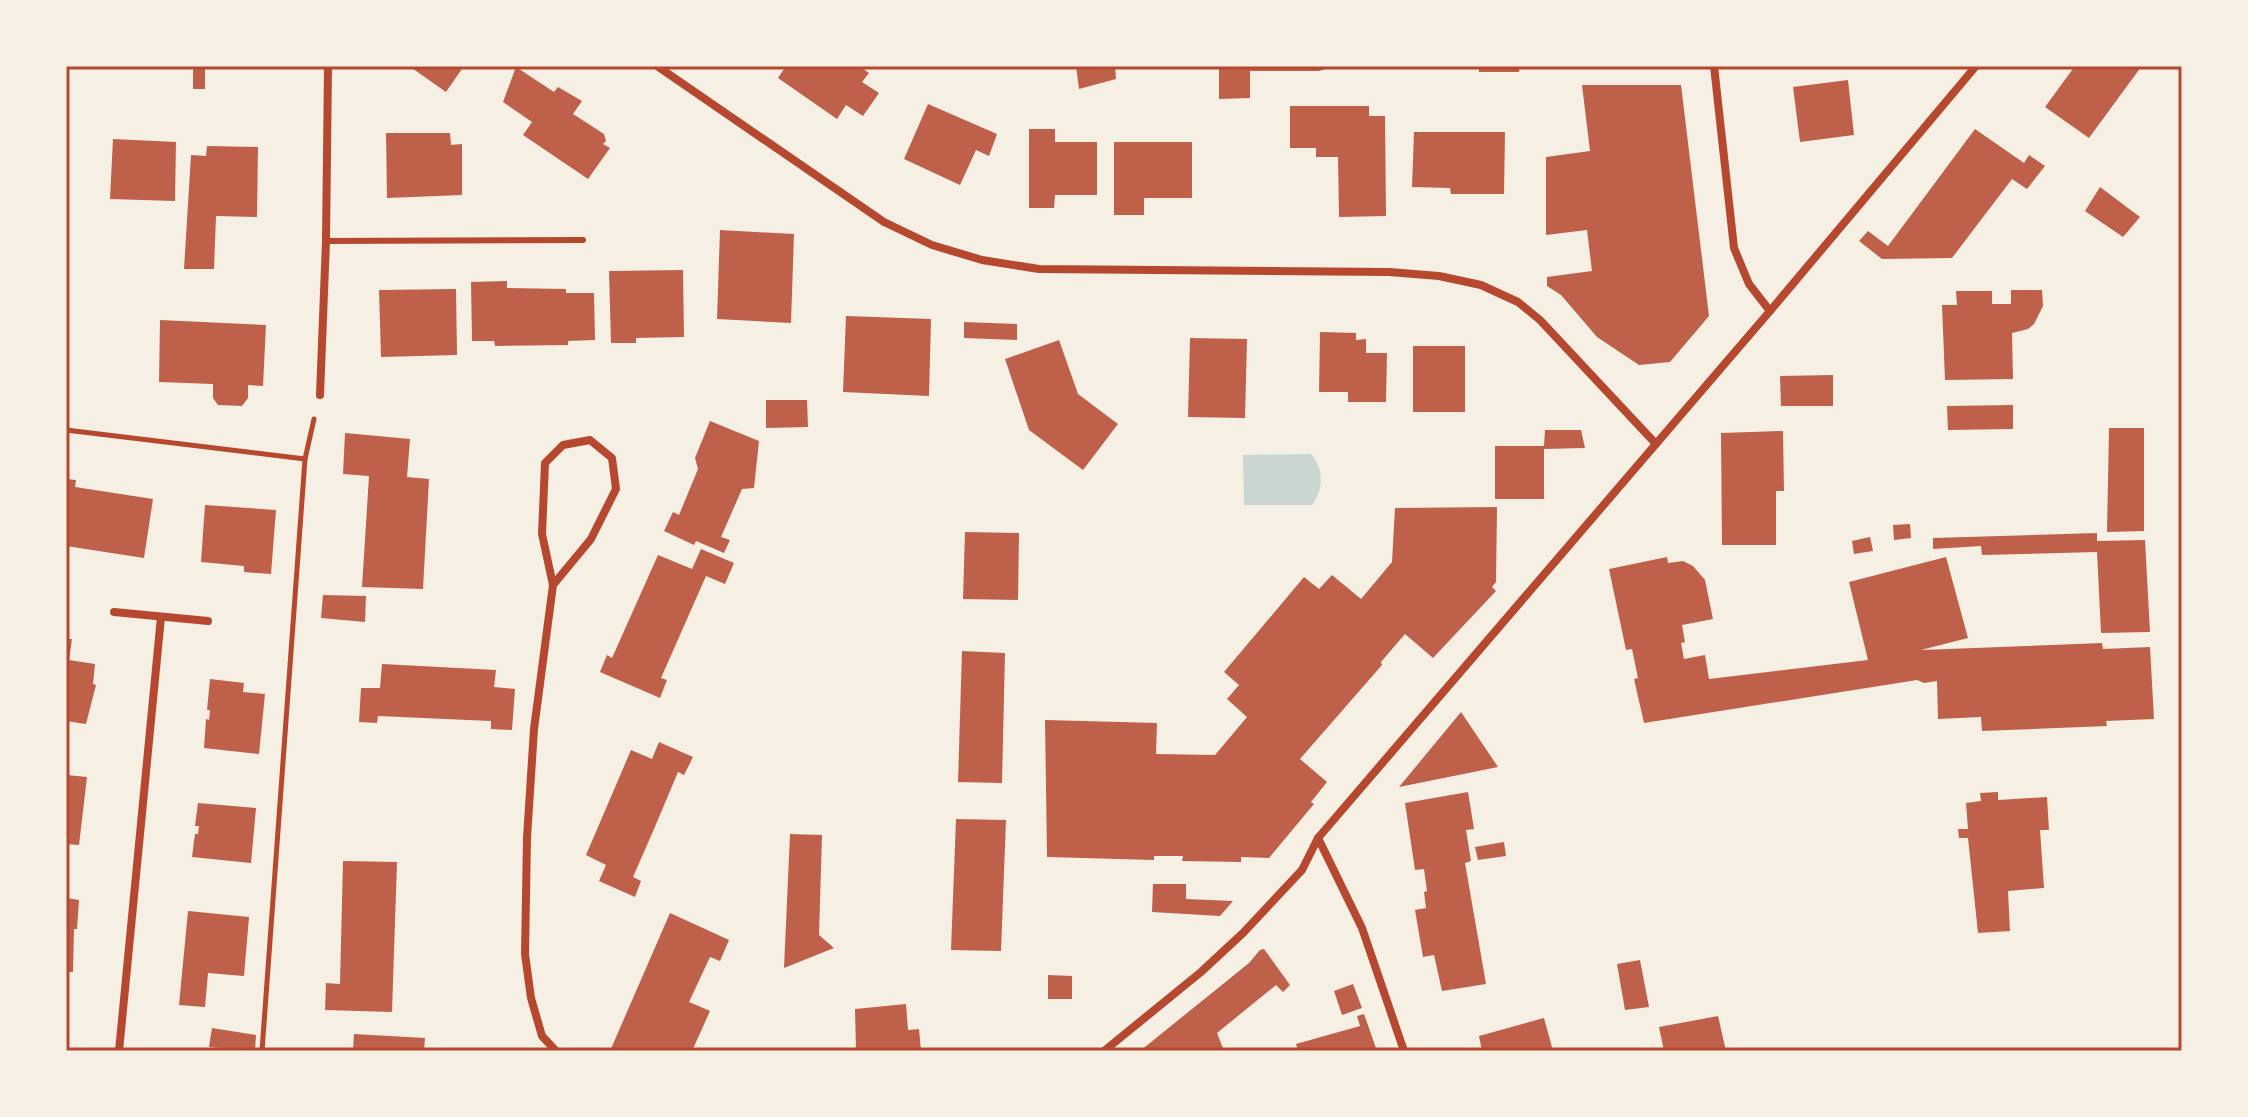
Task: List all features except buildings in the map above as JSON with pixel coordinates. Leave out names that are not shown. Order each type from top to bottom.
[{"type":"street","points":[[320,395],[328,66]]},
{"type":"street","points":[[657,66],[884,222],[932,245],[982,260],[1039,269],[1389,272],[1439,276],[1481,285],[1518,302],[1540,320],[1656,444]]},
{"type":"street","points":[[1714,66],[1734,248],[1749,284],[1770,311]]},
{"type":"street","points":[[1104,1051],[1201,972],[1243,933],[1302,870],[1318,838],[1976,66]]},
{"type":"street","points":[[553,585],[591,539],[616,489],[612,458],[590,440],[563,445],[545,463],[542,534],[553,585],[533,745],[527,838],[525,954],[531,998],[542,1036],[556,1051]]},
{"type":"street","points":[[114,612],[208,621]]},
{"type":"street","points":[[119,1051],[161,617]]},
{"type":"street","points":[[1318,838],[1362,928],[1404,1051]]},
{"type":"lane","points":[[326,241],[583,240]]},
{"type":"path","points":[[262,1051],[305,459],[320,395]]},
{"type":"path","points":[[66,430],[305,459]]},
{"type":"shaded area","points":[[1311,454],[1321,479],[1312,505],[1244,505],[1243,455]]}]
